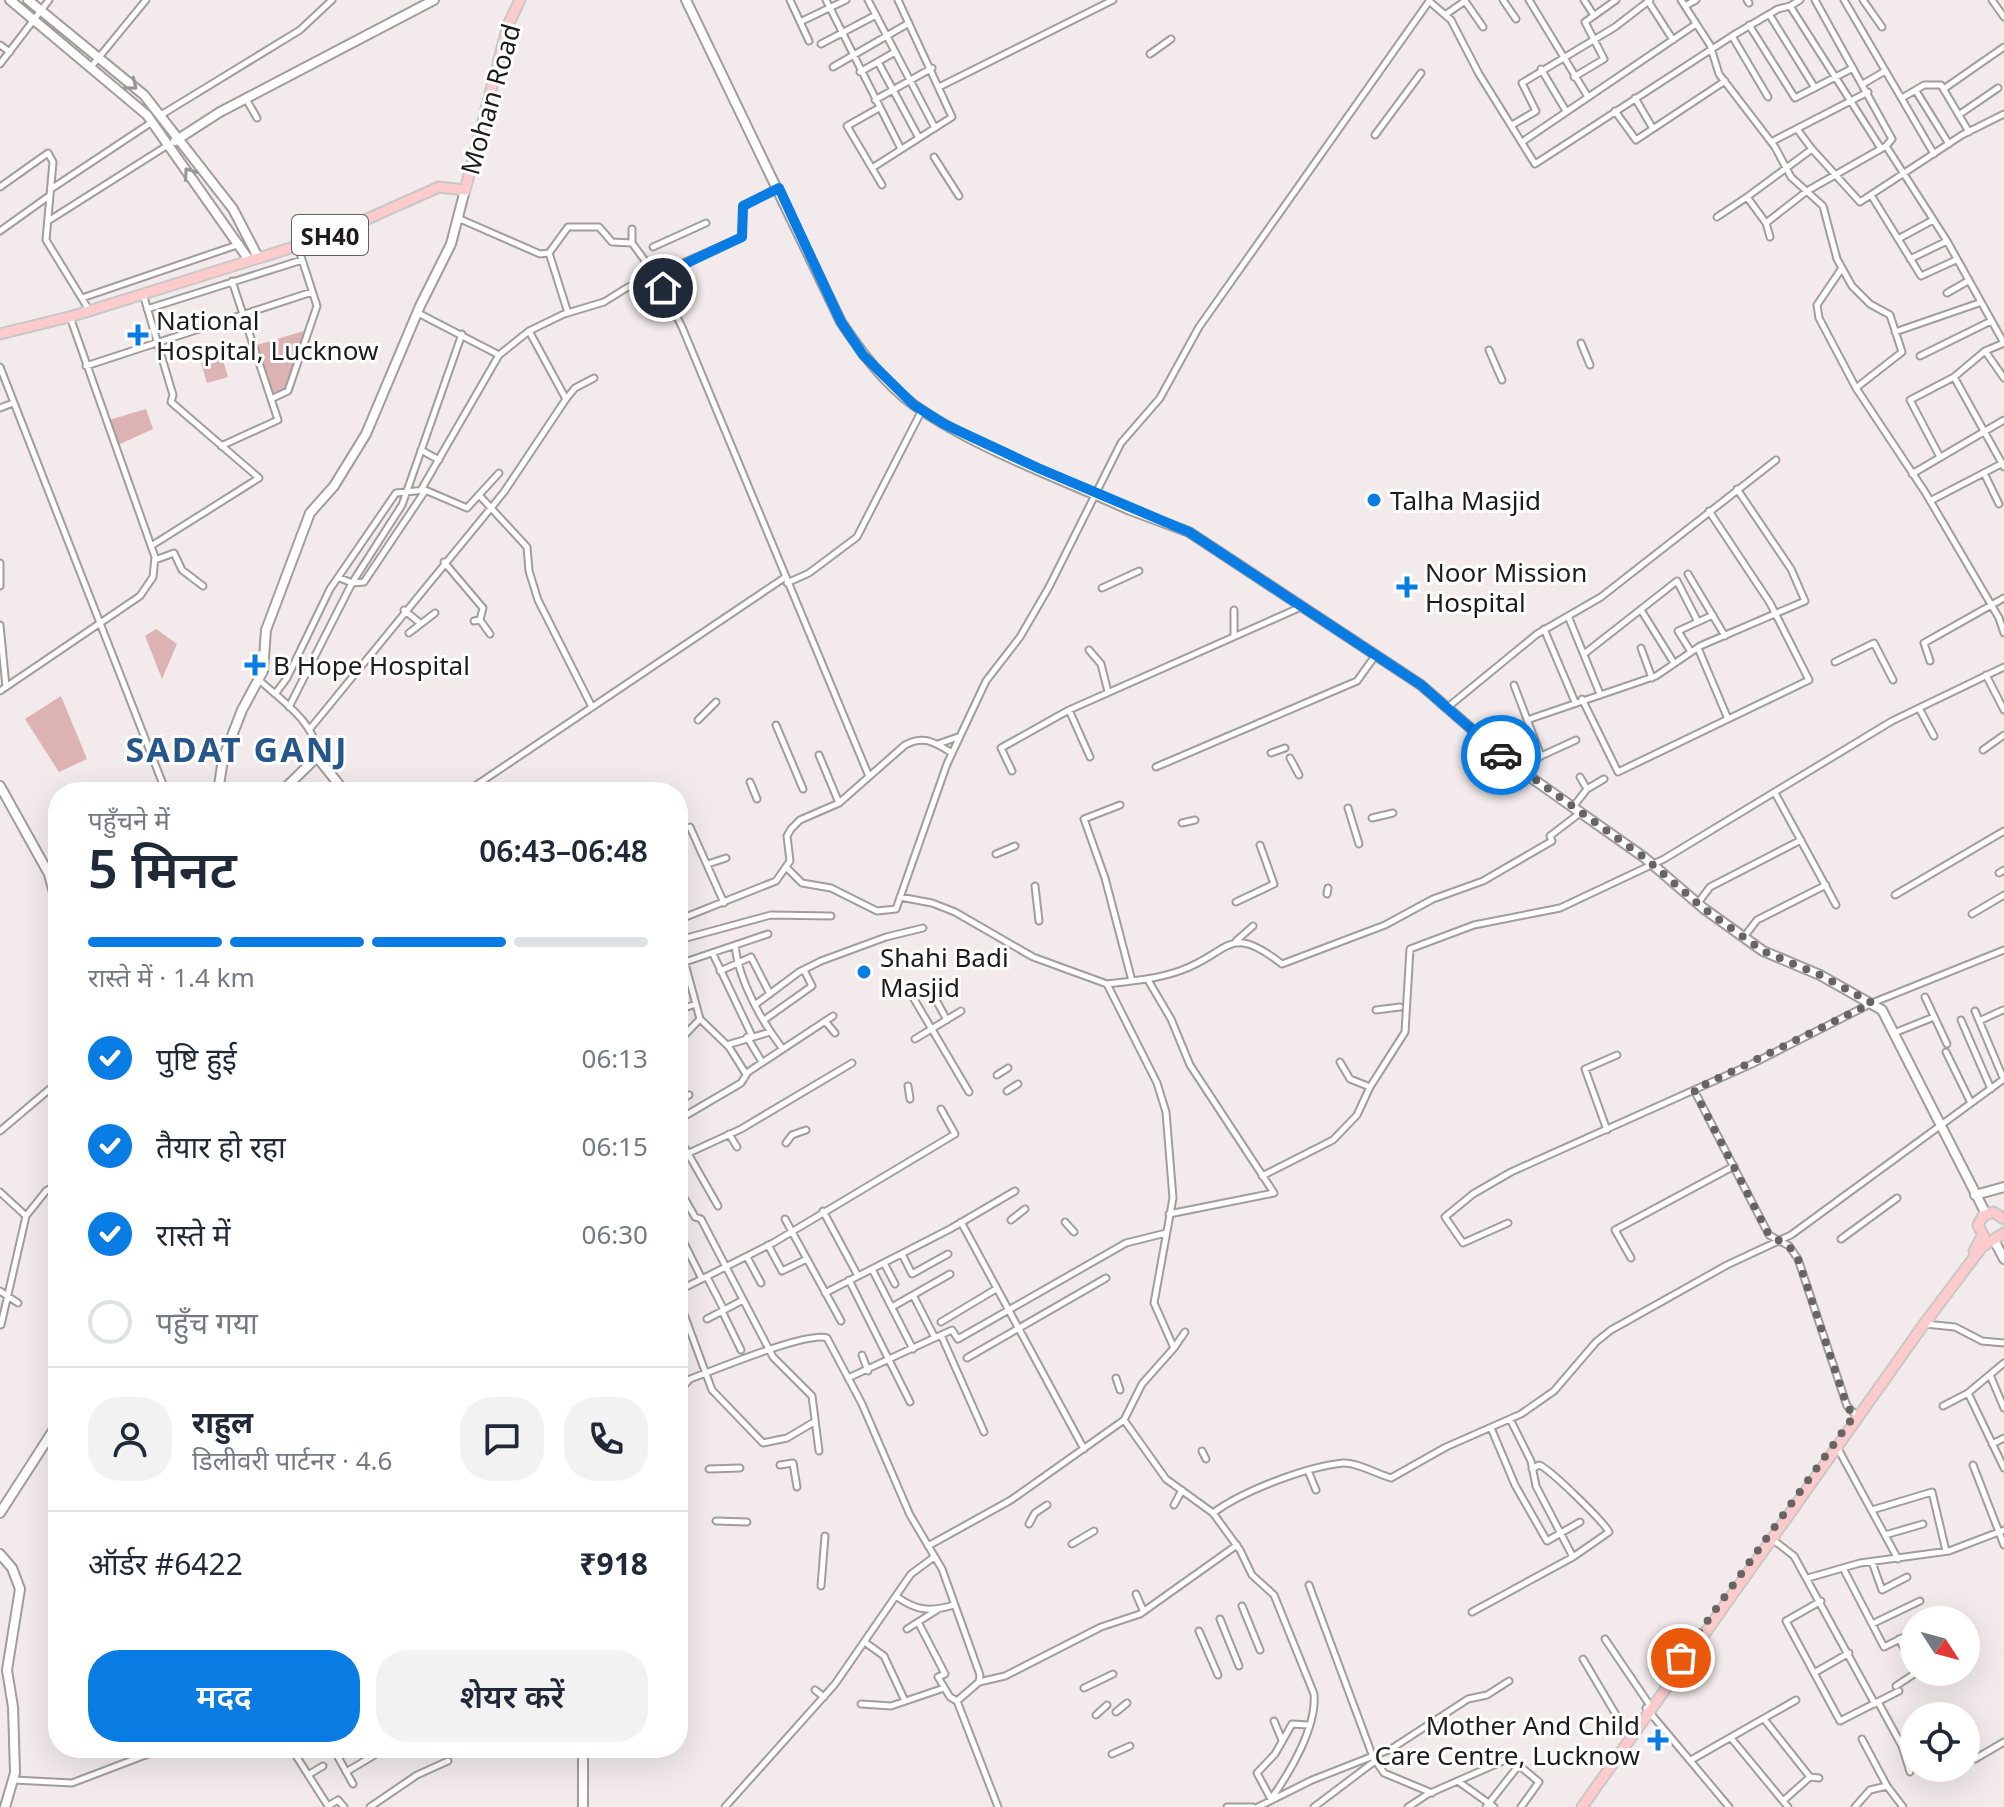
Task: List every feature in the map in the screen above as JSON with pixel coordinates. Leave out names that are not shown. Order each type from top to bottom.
[{"type":"main road","name":"Mohan Road","points":[[0,334],[69,316],[329,236],[439,187],[465,190],[508,25],[520,0]]},
{"type":"main road","points":[[1994,1237],[1978,1225],[1986,1214],[2002,1213]]},
{"type":"main road","points":[[1579,1807],[1856,1416],[1994,1237]]},
{"type":"main road","points":[[1856,1416],[1994,1237]]},
{"type":"main road","points":[[1743,1573],[1836,1444]]},
{"type":"main road","points":[[1579,1807],[1648,1707]]},
{"type":"street","points":[[10,0],[152,122],[253,258]]},
{"type":"street","points":[[28,0],[144,95],[226,200],[253,242],[253,258]]},
{"type":"street","points":[[0,64],[49,0]]},
{"type":"street","points":[[91,67],[146,0]]},
{"type":"street","points":[[161,115],[300,30],[332,0]]},
{"type":"street","points":[[47,222],[246,99],[434,0]]},
{"type":"street","points":[[686,0],[841,322],[872,365],[922,410],[944,424],[1095,494],[1189,532],[1421,685],[1521,771],[1651,864],[1698,904],[1763,951],[1820,975],[1882,1010],[1939,1128],[1986,1214]]},
{"type":"street","points":[[790,0],[809,41]]},
{"type":"street","points":[[826,0],[901,149]]},
{"type":"street","points":[[800,22],[846,0]]},
{"type":"street","points":[[868,0],[935,128]]},
{"type":"street","points":[[872,168],[952,117],[941,86],[898,0]]},
{"type":"street","points":[[941,86],[1113,0]]},
{"type":"street","points":[[952,753],[938,744],[917,738],[868,774],[839,803],[800,820],[787,836],[788,869],[802,883],[831,888],[877,911],[896,909],[952,753],[986,681],[1020,637],[1064,559],[1121,443],[1160,398],[1199,327],[1429,0],[1445,15],[1535,164],[1749,25],[1800,0]]},
{"type":"street","points":[[1445,15],[1466,0],[1483,27]]},
{"type":"street","points":[[1503,0],[1516,19]]},
{"type":"street","points":[[1529,0],[1588,97]]},
{"type":"street","points":[[1584,0],[1593,14]]},
{"type":"street","points":[[1574,77],[1604,59],[1585,22],[1616,0]]},
{"type":"street","points":[[1512,125],[1536,111],[1522,83],[1648,0],[1673,40]]},
{"type":"street","points":[[1696,0],[1683,3],[1725,81],[1771,142],[1786,168],[1823,206],[1842,268],[1861,295],[1890,315],[1902,352],[1856,388]]},
{"type":"street","points":[[1766,223],[1807,191],[1892,139],[1815,0]]},
{"type":"street","points":[[1844,0],[1934,154]]},
{"type":"street","points":[[1863,0],[1882,27]]},
{"type":"street","points":[[1992,0],[2004,17]]},
{"type":"street","points":[[1775,1],[1778,9]]},
{"type":"street","points":[[1790,6],[1850,100],[1905,174],[2004,343],[1985,351],[1954,377],[1910,400],[1940,457]]},
{"type":"street","points":[[1769,14],[1815,88]]},
{"type":"street","points":[[821,44],[876,15]]},
{"type":"street","points":[[833,67],[909,23]]},
{"type":"street","points":[[1522,142],[1696,24]]},
{"type":"street","points":[[1749,25],[1795,98],[1853,68]]},
{"type":"street","points":[[1732,36],[1768,97]]},
{"type":"street","points":[[1150,54],[1171,39]]},
{"type":"street","points":[[0,45],[10,52]]},
{"type":"street","points":[[1945,88],[2004,47]]},
{"type":"street","points":[[860,72],[895,52]]},
{"type":"street","points":[[878,62],[919,138]]},
{"type":"street","points":[[875,100],[932,68]]},
{"type":"street","points":[[1541,69],[1566,111]]},
{"type":"street","points":[[1863,84],[1885,71]]},
{"type":"street","points":[[1375,135],[1421,73]]},
{"type":"street","points":[[1615,111],[1633,139],[1725,81]]},
{"type":"street","points":[[1902,98],[1934,82],[1945,88],[1969,132]]},
{"type":"street","points":[[1960,114],[1998,88]]},
{"type":"street","points":[[1916,91],[1949,144]]},
{"type":"street","points":[[1771,142],[1868,92]]},
{"type":"street","points":[[1635,98],[1652,127]]},
{"type":"street","points":[[246,99],[257,118]]},
{"type":"street","points":[[879,108],[847,126],[882,185]]},
{"type":"street","points":[[1797,129],[1860,202],[1949,144],[2003,116]]},
{"type":"street","points":[[0,231],[152,122]]},
{"type":"street","points":[[1717,217],[1812,149]]},
{"type":"street","points":[[0,187],[48,153],[53,162],[46,240],[89,310]]},
{"type":"street","points":[[934,157],[959,196]]},
{"type":"street","points":[[340,578],[352,583],[366,580],[423,490],[499,355],[529,331],[568,313],[604,302],[628,287],[657,277],[742,237],[743,206],[779,188]]},
{"type":"street","points":[[220,782],[242,710],[263,671],[266,630],[310,513],[334,486],[366,434],[460,219],[465,190]]},
{"type":"street","points":[[1871,195],[1921,276],[1956,260]]},
{"type":"street","points":[[1747,197],[1766,223],[1770,237]]},
{"type":"street","points":[[214,208],[226,200]]},
{"type":"street","points":[[460,219],[528,252],[549,253]]},
{"type":"street","points":[[1898,239],[1933,220]]},
{"type":"street","points":[[653,247],[706,223]]},
{"type":"street","points":[[549,253],[568,227],[575,225],[599,227],[612,242],[632,243]]},
{"type":"street","points":[[632,229],[632,243],[657,277],[687,340],[868,774]]},
{"type":"street","points":[[1910,259],[1947,241]]},
{"type":"street","points":[[82,298],[240,244]]},
{"type":"street","points":[[271,399],[288,391],[317,306],[298,245]]},
{"type":"street","points":[[549,253],[568,313]]},
{"type":"street","points":[[147,309],[302,260]]},
{"type":"street","points":[[1842,268],[1817,305],[1819,318],[1856,388],[2002,618],[2004,633]]},
{"type":"street","points":[[221,446],[278,420],[232,281]]},
{"type":"street","points":[[1947,293],[1968,281]]},
{"type":"street","points":[[86,366],[312,292]]},
{"type":"street","points":[[143,293],[173,395],[171,402],[259,478],[151,546]]},
{"type":"street","points":[[1895,332],[1979,303]]},
{"type":"street","points":[[417,312],[499,355]]},
{"type":"street","points":[[3,689],[147,591],[155,560],[69,316]]},
{"type":"street","points":[[1920,356],[1991,321]]},
{"type":"street","points":[[529,331],[566,399]]},
{"type":"street","points":[[289,707],[352,583],[402,505],[462,334]]},
{"type":"street","points":[[1581,343],[1590,365]]},
{"type":"street","points":[[1489,350],[1502,380]]},
{"type":"street","points":[[1985,351],[2004,378]]},
{"type":"street","points":[[0,367],[2,380],[162,782]]},
{"type":"street","points":[[1930,501],[2003,464],[1954,377]]},
{"type":"street","points":[[309,730],[492,506],[566,399],[575,388],[594,378]]},
{"type":"street","points":[[0,408],[13,403]]},
{"type":"street","points":[[481,782],[786,580],[809,573],[857,537],[922,410]]},
{"type":"street","points":[[1912,474],[2004,420]]},
{"type":"street","points":[[421,450],[439,460]]},
{"type":"street","points":[[1447,708],[1544,629],[1601,597],[1776,460]]},
{"type":"street","points":[[275,694],[287,678],[330,589],[396,493],[423,490],[467,508],[499,473]]},
{"type":"street","points":[[1984,473],[1999,504]]},
{"type":"street","points":[[1527,720],[1652,678],[1698,648],[1805,601],[1791,569],[1737,489]]},
{"type":"street","points":[[479,495],[527,547],[529,571],[538,600],[592,707]]},
{"type":"street","points":[[1582,699],[1618,772],[1809,680],[1776,613],[1709,511]]},
{"type":"street","points":[[155,560],[174,553],[182,570],[203,586]]},
{"type":"street","points":[[444,562],[483,608],[477,620],[490,634]]},
{"type":"street","points":[[0,563],[0,586]]},
{"type":"street","points":[[1102,588],[1139,571]]},
{"type":"street","points":[[1688,574],[1725,636]]},
{"type":"street","points":[[1584,654],[1677,581],[1698,622]]},
{"type":"street","points":[[1930,661],[1924,643],[2004,598]]},
{"type":"street","points":[[1012,771],[1001,748],[1069,710],[1302,607]]},
{"type":"street","points":[[404,610],[420,623]]},
{"type":"street","points":[[1234,610],[1234,636]]},
{"type":"street","points":[[1641,610],[1674,663]]},
{"type":"street","points":[[409,633],[435,613]]},
{"type":"street","points":[[1691,652],[1678,631],[1713,615]]},
{"type":"street","points":[[1568,616],[1600,694]]},
{"type":"street","points":[[0,625],[3,689]]},
{"type":"street","points":[[1544,629],[1575,702]]},
{"type":"street","points":[[1835,662],[1874,643],[1893,680]]},
{"type":"street","points":[[1641,648],[1652,678]]},
{"type":"street","points":[[1698,648],[1728,719]]},
{"type":"street","points":[[1089,650],[1101,664],[1108,692]]},
{"type":"street","points":[[1156,767],[1357,681],[1376,655]]},
{"type":"street","points":[[1262,1176],[1347,1129],[1405,1032],[1410,949],[1474,925],[1560,908],[1651,864],[1919,708],[2004,667]]},
{"type":"street","points":[[1986,675],[2004,710]]},
{"type":"street","points":[[258,680],[289,707],[309,730],[317,748],[317,757],[337,782]]},
{"type":"street","points":[[1514,685],[1541,756]]},
{"type":"street","points":[[698,720],[716,702]]},
{"type":"street","points":[[1919,708],[1934,736]]},
{"type":"street","points":[[1069,710],[1090,757]]},
{"type":"street","points":[[776,725],[803,789]]},
{"type":"street","points":[[1983,750],[2004,735]]},
{"type":"street","points":[[938,744],[959,737]]},
{"type":"street","points":[[1521,771],[1541,756],[1576,740]]},
{"type":"street","points":[[1271,753],[1285,748]]},
{"type":"street","points":[[819,755],[839,803]]},
{"type":"street","points":[[291,782],[317,757]]},
{"type":"street","points":[[1290,758],[1299,775]]},
{"type":"street","points":[[1580,777],[1587,789]]},
{"type":"street","points":[[1234,942],[1260,947],[1282,964],[1385,925],[1433,899],[1483,881],[1552,841],[1550,836],[1576,810],[1587,789],[1604,779]]},
{"type":"street","points":[[750,782],[757,799]]},
{"type":"street","points":[[0,786],[48,872]]},
{"type":"street","points":[[1775,793],[1836,905]]},
{"type":"street","points":[[1120,805],[1084,819],[1106,880],[1132,981]]},
{"type":"street","points":[[1348,808],[1359,844]]},
{"type":"street","points":[[1372,818],[1393,813]]},
{"type":"street","points":[[1182,823],[1195,820]]},
{"type":"street","points":[[690,827],[724,903]]},
{"type":"street","points":[[782,831],[791,829]]},
{"type":"street","points":[[1895,895],[2002,832],[2004,840]]},
{"type":"street","points":[[1698,904],[1710,887],[1801,840]]},
{"type":"street","points":[[1236,902],[1274,884],[1260,845]]},
{"type":"street","points":[[996,854],[1015,846]]},
{"type":"street","points":[[708,864],[726,858]]},
{"type":"street","points":[[688,916],[776,881],[788,869]]},
{"type":"street","points":[[1744,937],[1757,920],[1826,885]]},
{"type":"street","points":[[1035,886],[1039,921]]},
{"type":"street","points":[[1972,914],[2004,895]]},
{"type":"street","points":[[900,897],[932,903],[955,912],[1033,957],[1107,984],[1147,979],[1191,967],[1234,942],[1253,926]]},
{"type":"street","points":[[688,936],[771,915],[831,916]]},
{"type":"street","points":[[756,1004],[804,970],[886,937],[923,928]]},
{"type":"street","points":[[688,961],[768,934]]},
{"type":"street","points":[[735,946],[737,964],[770,1032],[782,1048]]},
{"type":"street","points":[[1508,1223],[1463,1243],[1445,1217],[1473,1194],[1511,1172],[1694,1090],[1872,1003],[2004,950]]},
{"type":"street","points":[[713,954],[762,1062]]},
{"type":"street","points":[[720,971],[751,957],[770,994]]},
{"type":"street","points":[[764,1020],[812,986],[804,970]]},
{"type":"street","points":[[688,973],[700,1019],[727,1045],[746,1074]]},
{"type":"street","points":[[1147,979],[1171,1019],[1190,1065],[1274,1193],[1169,1214]]},
{"type":"street","points":[[1107,984],[1157,1083],[1166,1112],[1173,1198],[1154,1303],[1174,1348]]},
{"type":"street","points":[[931,991],[947,1020]]},
{"type":"street","points":[[1925,997],[1947,1044]]},
{"type":"street","points":[[914,999],[969,1092]]},
{"type":"street","points":[[688,1007],[696,1004]]},
{"type":"street","points":[[1376,1010],[1400,1007]]},
{"type":"street","points":[[1979,1021],[2003,1010]]},
{"type":"street","points":[[915,1039],[961,1011]]},
{"type":"street","points":[[1213,1513],[1235,1497],[1346,1462],[1391,1478],[1446,1447],[1510,1419],[1554,1391],[1596,1342],[1611,1330],[1669,1296],[1778,1241],[1853,1193],[2004,1080],[1975,1011]]},
{"type":"street","points":[[688,1114],[741,1083],[746,1074],[762,1062],[833,1016]]},
{"type":"street","points":[[1894,1033],[1934,1017]]},
{"type":"street","points":[[688,1032],[700,1019]]},
{"type":"street","points":[[1961,1020],[1991,1089]]},
{"type":"street","points":[[825,1021],[835,1033]]},
{"type":"street","points":[[727,1045],[770,1032]]},
{"type":"street","points":[[1946,1052],[1971,1103]]},
{"type":"street","points":[[1607,1130],[1585,1069],[1617,1055]]},
{"type":"street","points":[[1340,1062],[1350,1079],[1370,1087]]},
{"type":"street","points":[[718,1206],[688,1153],[729,1134],[852,1063]]},
{"type":"street","points":[[997,1075],[1008,1068]]},
{"type":"street","points":[[1007,1091],[1018,1084]]},
{"type":"street","points":[[908,1086],[910,1099]]},
{"type":"street","points":[[0,1131],[48,1090]]},
{"type":"street","points":[[1694,1090],[1769,1235],[1789,1246],[1798,1259],[1847,1406],[1856,1416]]},
{"type":"street","points":[[688,1286],[747,1257],[955,1134],[941,1109]]},
{"type":"street","points":[[786,1143],[792,1135],[806,1130]]},
{"type":"street","points":[[729,1134],[737,1147]]},
{"type":"street","points":[[1631,1258],[1615,1230],[1734,1166]]},
{"type":"street","points":[[1975,1195],[2004,1187]]},
{"type":"street","points":[[1,1325],[3,1292],[26,1216],[48,1190]]},
{"type":"street","points":[[825,1293],[1015,1191]]},
{"type":"street","points":[[0,1192],[26,1216]]},
{"type":"street","points":[[1841,1239],[1897,1198]]},
{"type":"street","points":[[688,1205],[695,1217],[701,1219],[770,1350],[812,1396],[819,1451]]},
{"type":"street","points":[[1011,1220],[1025,1209]]},
{"type":"street","points":[[823,1211],[858,1276]]},
{"type":"street","points":[[785,1219],[841,1321]]},
{"type":"street","points":[[961,1222],[1084,1449]]},
{"type":"street","points":[[1065,1222],[1074,1232]]},
{"type":"street","points":[[848,1378],[952,1330],[958,1339],[1126,1243],[1166,1233]]},
{"type":"street","points":[[1994,1237],[2003,1255]]},
{"type":"street","points":[[768,1245],[782,1271],[807,1259]]},
{"type":"street","points":[[688,1248],[723,1310],[741,1350]]},
{"type":"street","points":[[902,1254],[912,1274],[948,1254]]},
{"type":"street","points":[[747,1257],[761,1283]]},
{"type":"street","points":[[884,1263],[895,1284]]},
{"type":"street","points":[[872,1269],[913,1349]]},
{"type":"street","points":[[892,1307],[950,1274]]},
{"type":"street","points":[[967,1358],[1106,1278]]},
{"type":"street","points":[[849,1280],[910,1402]]},
{"type":"street","points":[[941,1322],[996,1289]]},
{"type":"street","points":[[3,1292],[18,1303]]},
{"type":"street","points":[[913,1295],[938,1337],[984,1432]]},
{"type":"street","points":[[707,1319],[743,1300]]},
{"type":"street","points":[[1924,1324],[1955,1327],[1982,1341],[2004,1343]]},
{"type":"street","points":[[688,1328],[703,1374],[712,1390],[763,1443],[787,1438],[814,1422]]},
{"type":"street","points":[[928,1546],[1011,1500],[1124,1420],[1142,1384],[1185,1332]]},
{"type":"street","points":[[688,1381],[770,1350],[821,1336],[827,1338],[934,1557],[979,1679]]},
{"type":"street","points":[[862,1355],[868,1371]]},
{"type":"street","points":[[1943,1406],[1968,1393],[2004,1363]]},
{"type":"street","points":[[1990,1375],[2004,1408]]},
{"type":"street","points":[[1116,1378],[1120,1390]]},
{"type":"street","points":[[1968,1393],[2004,1468]]},
{"type":"street","points":[[1510,1419],[1532,1469],[1536,1486],[1573,1557]]},
{"type":"street","points":[[1124,1420],[1166,1479],[1213,1513],[1237,1545],[1252,1575],[1274,1595],[1314,1694],[1315,1704],[1298,1758],[1271,1799]]},
{"type":"street","points":[[1491,1428],[1515,1485],[1545,1539],[1561,1534],[1580,1522]]},
{"type":"street","points":[[1,1507],[48,1438]]},
{"type":"street","points":[[1992,1444],[2004,1438]]},
{"type":"street","points":[[1836,1444],[1898,1559]]},
{"type":"street","points":[[1202,1451],[1206,1459]]},
{"type":"street","points":[[780,1465],[793,1463],[797,1487]]},
{"type":"street","points":[[1472,1612],[1573,1557],[1609,1530],[1599,1516],[1568,1492],[1547,1468],[1539,1465],[1532,1469]]},
{"type":"street","points":[[1973,1465],[2004,1545]]},
{"type":"street","points":[[709,1469],[740,1468]]},
{"type":"street","points":[[1309,1473],[1316,1490]]},
{"type":"street","points":[[1174,1505],[1182,1490]]},
{"type":"street","points":[[1872,1510],[1932,1492],[1946,1551]]},
{"type":"street","points":[[1029,1524],[1035,1513],[1047,1505]]},
{"type":"street","points":[[716,1521],[747,1522]]},
{"type":"street","points":[[1885,1535],[1923,1524]]},
{"type":"street","points":[[1072,1544],[1094,1531]]},
{"type":"street","points":[[1808,1578],[1872,1562],[1946,1551],[2001,1531]]},
{"type":"street","points":[[821,1586],[825,1536]]},
{"type":"street","points":[[1771,1538],[1794,1556],[1808,1578],[1900,1743]]},
{"type":"street","points":[[979,1679],[986,1681],[1018,1671],[1032,1660],[1143,1610],[1237,1545]]},
{"type":"street","points":[[0,1554],[12,1568],[20,1589],[7,1670],[13,1707],[14,1780],[5,1807]]},
{"type":"street","points":[[725,1807],[824,1697],[866,1643],[911,1574],[934,1557]]},
{"type":"street","points":[[1872,1562],[1882,1590],[1907,1577]]},
{"type":"street","points":[[1843,1568],[1884,1647],[1899,1639]]},
{"type":"street","points":[[1309,1585],[1374,1759],[1384,1773],[1432,1793]]},
{"type":"street","points":[[1136,1594],[1143,1610]]},
{"type":"street","points":[[896,1596],[913,1608],[938,1610]]},
{"type":"street","points":[[1821,1601],[1786,1621],[1840,1721],[1901,1686]]},
{"type":"street","points":[[1872,1624],[1920,1601]]},
{"type":"street","points":[[907,1629],[938,1610],[954,1605]]},
{"type":"street","points":[[1242,1606],[1260,1650]]},
{"type":"street","points":[[1220,1619],[1239,1666]]},
{"type":"street","points":[[918,1622],[945,1674],[938,1677],[957,1701],[998,1807]]},
{"type":"street","points":[[1199,1631],[1218,1675]]},
{"type":"street","points":[[1605,1639],[1648,1707],[1729,1807]]},
{"type":"street","points":[[866,1643],[884,1656],[905,1701]]},
{"type":"street","points":[[1814,1673],[1849,1653]]},
{"type":"street","points":[[1583,1659],[1628,1735]]},
{"type":"street","points":[[1084,1688],[1113,1674]]},
{"type":"street","points":[[957,1701],[979,1679]]},
{"type":"street","points":[[1314,1807],[1374,1759],[1468,1699],[1487,1695],[1509,1681]]},
{"type":"street","points":[[861,1704],[891,1706],[944,1688]]},
{"type":"street","points":[[815,1690],[824,1697]]},
{"type":"street","points":[[1691,1760],[1796,1700]]},
{"type":"street","points":[[1116,1712],[1127,1703]]},
{"type":"street","points":[[1096,1715],[1107,1705]]},
{"type":"street","points":[[1764,1719],[1810,1777],[1819,1778]]},
{"type":"street","points":[[1274,1721],[1282,1741]]},
{"type":"street","points":[[1271,1799],[1257,1773],[1292,1724],[1308,1725]]},
{"type":"street","points":[[1731,1738],[1788,1807]]},
{"type":"street","points":[[1862,1739],[1887,1786],[1903,1807]]},
{"type":"street","points":[[1980,1756],[2004,1742]]},
{"type":"street","points":[[1112,1754],[1130,1746]]},
{"type":"street","points":[[14,1780],[72,1783],[138,1758]]},
{"type":"street","points":[[300,1758],[328,1806],[338,1800],[344,1807]]},
{"type":"street","points":[[338,1758],[353,1784]]},
{"type":"street","points":[[346,1772],[370,1758]]},
{"type":"street","points":[[583,1758],[583,1807]]},
{"type":"street","points":[[1408,1807],[1510,1758],[1540,1782],[1521,1807]]},
{"type":"street","points":[[1227,1807],[1256,1807],[1374,1759]]},
{"type":"street","points":[[370,1807],[417,1775],[448,1761]]},
{"type":"street","points":[[1458,1781],[1490,1806],[1519,1765]]},
{"type":"street","points":[[308,1775],[323,1766]]},
{"type":"street","points":[[1783,1801],[1810,1777]]},
{"type":"street","points":[[1855,1807],[1870,1790],[1887,1786]]},
{"type":"shaded area","points":[[307,330],[286,389],[272,394],[257,345]]},
{"type":"shaded area","points":[[222,357],[228,377],[207,383],[201,363]]},
{"type":"shaded area","points":[[146,409],[153,429],[118,445],[109,420]]},
{"type":"shaded area","points":[[156,629],[177,644],[162,679],[145,636]]},
{"type":"shaded area","points":[[61,696],[87,759],[59,772],[25,719]]},
{"type":"way so far","points":[[1501,755],[1645,858],[1703,908],[1763,951],[1820,975],[1872,1003],[1694,1090],[1769,1235],[1789,1246],[1798,1259],[1847,1406],[1854,1416],[1681,1658]]},
{"type":"place","name":"National Hospital, Lucknow","points":[[138,335]]},
{"type":"place","name":"Talha Masjid","points":[[1374,500]]},
{"type":"place","name":"Noor Mission Hospital","points":[[1407,587]]},
{"type":"place","name":"B Hope Hospital","points":[[255,665]]},
{"type":"place","name":"Shahi Badi Masjid","points":[[864,972]]},
{"type":"place","name":"Mother And Child Care Centre, Lucknow","points":[[1658,1740]]},
{"type":"district","name":"SADAT GANJ","points":[[237,749]]},
{"type":"route","points":[[663,288],[657,277],[669,269],[742,237],[740,219],[743,206],[779,188],[841,322],[863,355],[892,387],[914,405],[944,424],[1038,468],[1130,510],[1162,519],[1189,532],[1421,685],[1501,755]]}]
